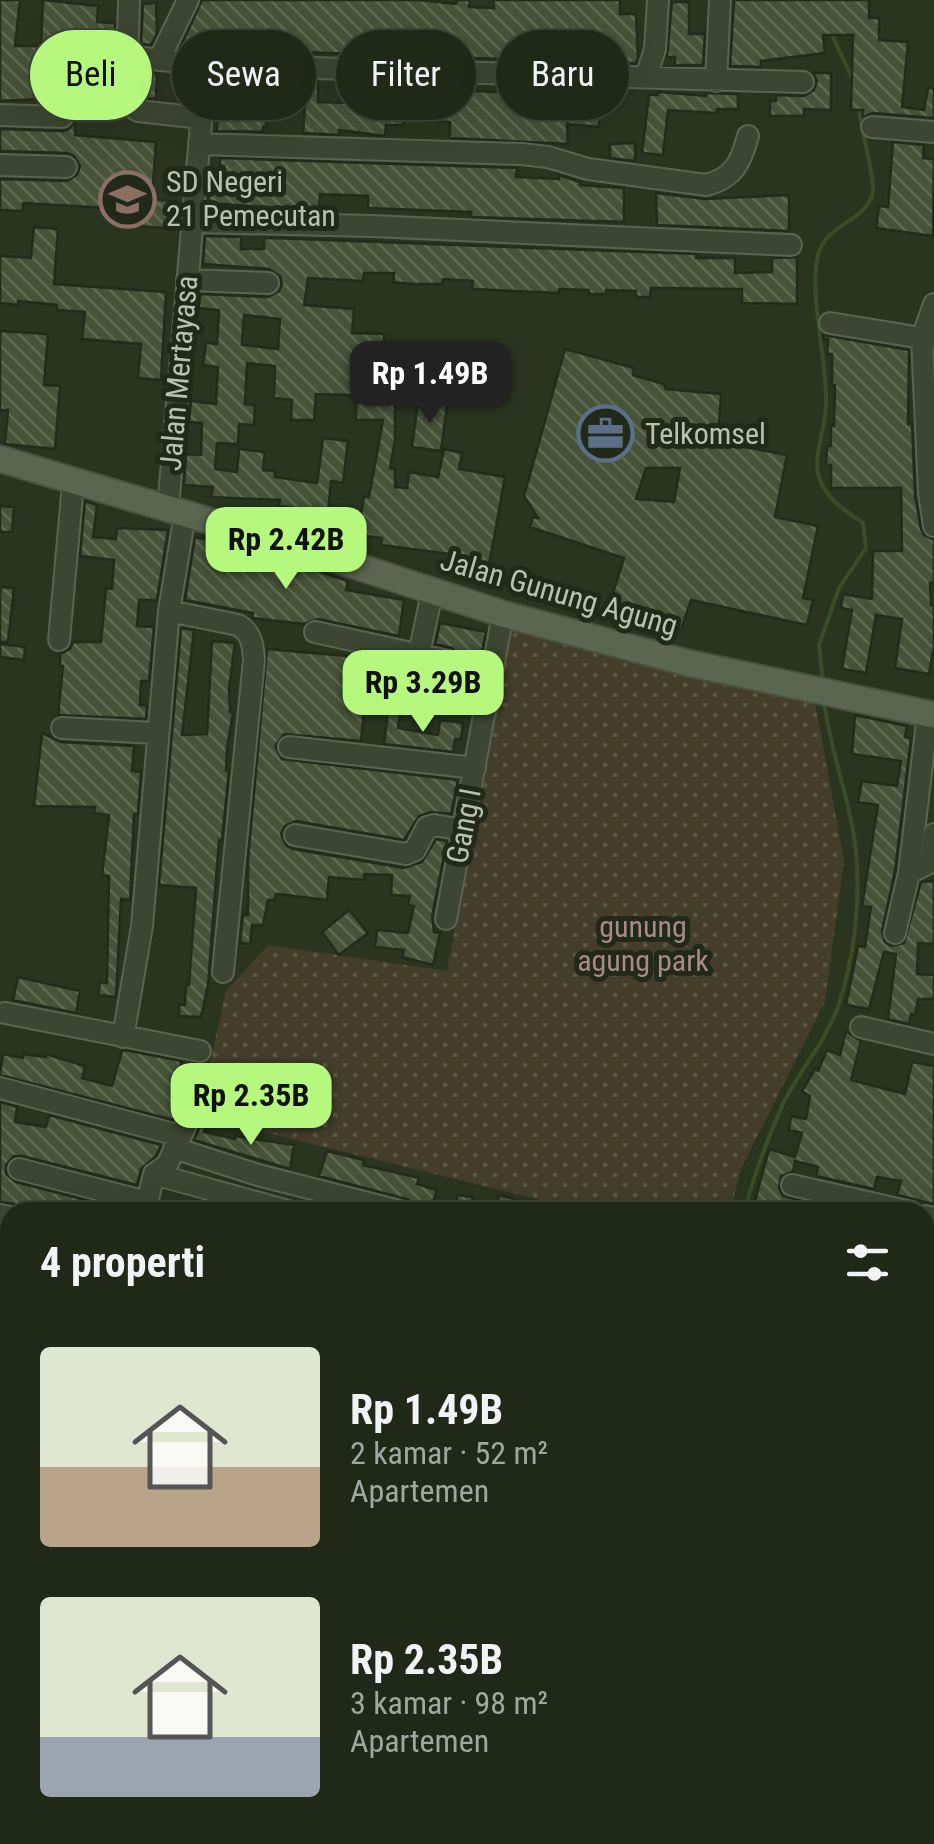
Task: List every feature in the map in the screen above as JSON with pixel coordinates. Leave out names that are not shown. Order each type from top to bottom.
[{"type":"main road","name":"Jalan Gunung Agung","points":[[0,459],[503,614],[688,663],[931,714]]},
{"type":"street","points":[[127,30],[129,0]]},
{"type":"street","points":[[160,60],[188,0]]},
{"type":"street","points":[[646,77],[655,49],[658,0]]},
{"type":"street","points":[[716,81],[720,0]]},
{"type":"street","points":[[152,59],[172,61]]},
{"type":"street","points":[[316,68],[803,82]]},
{"type":"street","points":[[0,115],[30,116]]},
{"type":"street","name":"Jalan Mertayasa","points":[[122,1037],[142,926],[176,511],[187,280],[201,120]]},
{"type":"street","points":[[872,127],[934,132]]},
{"type":"street","points":[[199,144],[521,154],[706,185],[723,180],[735,170],[748,136]]},
{"type":"street","points":[[0,165],[66,168]]},
{"type":"street","points":[[193,222],[791,245]]},
{"type":"street","points":[[187,280],[268,283]]},
{"type":"street","points":[[934,304],[928,338],[934,526]]},
{"type":"street","points":[[830,323],[928,338]]},
{"type":"street","points":[[58,640],[74,484]]},
{"type":"street","points":[[419,654],[432,593]]},
{"type":"street","points":[[168,611],[238,625],[247,630],[253,644],[223,972]]},
{"type":"street","name":"Gang I","points":[[446,919],[503,614]]},
{"type":"street","points":[[316,632],[448,661]]},
{"type":"street","points":[[895,933],[909,873],[931,714]]},
{"type":"street","points":[[62,728],[156,733]]},
{"type":"street","points":[[289,747],[475,768]]},
{"type":"street","points":[[295,835],[406,854],[415,850],[427,827],[463,830]]},
{"type":"street","points":[[909,873],[931,862],[934,834]]},
{"type":"street","points":[[6,1013],[200,1051]]},
{"type":"street","points":[[861,1027],[934,1044]]},
{"type":"street","points":[[0,1088],[178,1142],[258,1175],[364,1202]]},
{"type":"street","points":[[147,1202],[154,1174],[167,1165],[197,1098]]},
{"type":"street","points":[[18,1169],[129,1202]]},
{"type":"street","points":[[154,1174],[256,1202]]},
{"type":"street","points":[[792,1186],[865,1202]]},
{"type":"green space","name":"gunung agung park","points":[[510,628],[815,702],[844,861],[825,1002],[741,1169],[733,1202],[549,1202],[198,1116],[226,991],[268,945],[447,971]]},
{"type":"building","points":[[0,0],[20,0],[15,46],[30,46],[30,99],[0,101]]},
{"type":"building","points":[[43,0],[98,6],[97,22],[115,23],[115,30],[42,30]]},
{"type":"building","points":[[202,0],[419,0],[456,4],[457,0],[470,0],[469,7],[494,8],[493,0],[620,0],[620,14],[636,14],[638,58],[636,63],[629,63],[629,30],[496,30],[496,59],[476,58],[476,30],[336,30],[336,53],[316,53],[316,30],[188,30]]},
{"type":"building","points":[[734,0],[869,0],[869,18],[879,18],[879,40],[908,42],[902,107],[924,110],[928,88],[934,88],[934,118],[873,113],[863,117],[863,110],[851,110],[853,35],[823,35],[825,53],[761,61],[761,67],[730,66]]},
{"type":"building","points":[[672,2],[689,2],[689,34],[705,34],[703,65],[675,65],[675,57],[667,57]]},
{"type":"building","points":[[156,3],[157,33],[152,43],[152,30],[142,30],[143,4]]},
{"type":"building","points":[[152,73],[157,73],[156,99],[152,99]]},
{"type":"building","points":[[813,73],[831,73],[831,110],[804,109],[804,116],[770,116],[770,101],[776,101],[776,95],[804,96],[814,90],[817,81]]},
{"type":"building","points":[[316,82],[318,102],[336,103],[336,120],[476,120],[476,91],[496,92],[496,120],[600,120],[599,127],[567,124],[568,144],[450,138],[450,122],[403,121],[403,125],[386,125],[385,136],[339,130],[339,135],[303,133],[304,120],[316,120]]},
{"type":"building","points":[[738,94],[738,109],[717,109],[717,113],[668,110],[663,155],[642,153],[649,95]]},
{"type":"building","points":[[217,120],[266,120],[263,132],[217,131]]},
{"type":"building","points":[[75,121],[75,135],[156,142],[152,199],[179,202],[177,229],[122,225],[124,209],[23,203],[23,211],[0,210],[0,179],[67,181],[77,175],[80,166],[67,153],[0,151],[0,129],[63,131]]},
{"type":"building","points":[[893,142],[924,145],[923,158],[934,159],[933,236],[876,228],[879,206],[888,207]]},
{"type":"building","points":[[635,143],[635,161],[610,158],[610,144]]},
{"type":"building","points":[[220,158],[517,168],[516,177],[559,179],[559,175],[580,185],[624,188],[624,222],[471,217],[471,212],[368,208],[368,196],[320,194],[319,211],[208,203],[209,190],[222,192],[224,166],[220,166]]},
{"type":"building","points":[[656,193],[705,199],[789,195],[789,231],[657,225]]},
{"type":"building","points":[[34,227],[58,229],[54,284],[166,292],[161,380],[138,378],[141,344],[82,339],[85,312],[57,310],[57,305],[0,303],[0,256],[31,258]]},
{"type":"building","points":[[205,236],[241,237],[241,249],[264,249],[264,238],[272,238],[697,254],[696,258],[735,258],[735,273],[772,272],[772,258],[797,257],[797,304],[742,303],[742,289],[651,288],[650,297],[636,297],[636,291],[589,294],[589,290],[559,289],[559,293],[472,289],[473,281],[443,279],[442,284],[412,284],[393,282],[394,273],[364,273],[363,281],[308,278],[304,305],[354,309],[352,333],[384,334],[384,352],[392,352],[393,373],[353,373],[352,395],[316,394],[314,420],[291,420],[292,400],[274,398],[275,366],[247,363],[245,404],[255,405],[254,425],[239,424],[238,444],[217,443],[215,469],[237,472],[239,449],[265,452],[263,470],[275,471],[275,477],[317,483],[323,438],[348,441],[343,483],[331,481],[328,513],[335,514],[331,532],[305,526],[309,510],[279,506],[280,500],[211,497],[213,487],[184,485],[186,454],[201,455],[202,423],[189,422],[191,401],[216,404],[218,367],[203,365],[206,343],[217,344],[219,310],[199,308],[200,294],[268,297],[279,291],[282,284],[280,276],[269,269],[203,264]],"holes":[[[244,315],[280,319],[278,349],[242,345]]]},
{"type":"building","points":[[0,331],[48,334],[44,385],[60,386],[55,449],[5,444],[8,410],[0,410]]},
{"type":"building","points":[[823,335],[909,350],[908,424],[912,424],[915,495],[921,529],[934,540],[934,583],[930,583],[934,646],[929,674],[895,668],[902,619],[876,615],[866,673],[842,669],[852,610],[841,608],[843,594],[872,599],[873,551],[902,551],[901,488],[831,488],[831,465],[826,465],[834,426],[835,385],[832,354],[827,354],[828,339],[823,339]]},
{"type":"building","points":[[565,349],[634,368],[633,375],[664,384],[666,389],[721,394],[718,442],[787,455],[775,517],[818,526],[803,598],[813,600],[807,625],[691,600],[681,630],[607,612],[624,558],[530,527],[533,517],[538,518],[524,496]],"holes":[[[646,468],[680,468],[674,502],[636,499]]]},
{"type":"building","points":[[389,389],[395,389],[395,440],[390,468],[395,469],[395,487],[407,488],[409,472],[438,477],[444,449],[462,453],[459,469],[505,477],[487,576],[463,571],[466,556],[381,545],[382,538],[358,535],[383,420],[356,420],[356,403],[387,403]]},
{"type":"building","points":[[418,402],[447,405],[441,451],[412,447]]},
{"type":"building","points":[[85,501],[97,505],[93,537],[116,539],[117,528],[168,530],[157,600],[139,600],[137,626],[154,627],[149,681],[141,681],[140,705],[147,706],[146,719],[58,715],[63,666],[60,654],[70,649],[73,642],[101,642],[106,588],[112,589],[114,560],[80,556]]},
{"type":"building","points":[[0,506],[14,507],[12,532],[0,532]]},
{"type":"building","points":[[195,537],[224,542],[220,563],[266,568],[269,555],[348,581],[346,590],[404,600],[399,636],[318,619],[304,624],[252,618],[253,613],[185,600]]},
{"type":"building","points":[[0,587],[14,588],[8,642],[0,642]]},
{"type":"building","points":[[440,623],[486,632],[480,661],[435,644]]},
{"type":"building","points":[[181,628],[194,630],[182,735],[207,734],[212,641],[235,643],[229,689],[233,713],[227,748],[229,771],[219,840],[208,985],[201,1017],[179,1016],[179,1005],[185,1005],[189,985],[196,888],[159,885]]},
{"type":"building","points":[[0,644],[25,647],[24,660],[0,657]]},
{"type":"building","points":[[267,649],[369,658],[367,683],[389,686],[386,714],[364,712],[361,741],[284,734],[275,746],[282,759],[458,780],[451,814],[431,812],[419,816],[404,840],[296,821],[285,826],[281,834],[293,849],[404,868],[422,862],[436,839],[447,841],[432,916],[434,932],[440,933],[433,965],[402,957],[404,950],[375,947],[377,930],[408,933],[414,906],[408,905],[410,896],[391,895],[392,875],[364,874],[364,880],[329,877],[327,900],[276,894],[275,900],[268,900],[263,925],[252,925],[250,944],[240,943],[243,915],[248,915],[248,859]]},
{"type":"building","points":[[388,712],[400,714],[398,728],[438,735],[440,720],[463,723],[461,739],[455,739],[453,752],[384,744]]},
{"type":"building","points":[[855,715],[907,726],[905,737],[911,738],[895,871],[882,931],[885,942],[891,946],[904,943],[921,882],[934,881],[934,944],[918,943],[917,974],[934,975],[934,999],[918,999],[909,1024],[888,1019],[896,954],[884,952],[869,1009],[846,1005],[858,946],[865,947],[871,907],[862,906],[878,805],[858,802],[862,781],[897,786],[901,761],[852,754]]},
{"type":"building","points":[[42,733],[61,742],[134,746],[132,771],[141,772],[138,814],[134,814],[130,900],[121,899],[116,997],[98,995],[100,982],[107,983],[109,876],[102,875],[109,815],[94,813],[95,807],[34,806]]},
{"type":"building","points":[[349,910],[368,933],[339,955],[322,932]]},
{"type":"building","points":[[18,977],[80,991],[76,1013],[13,1000]]},
{"type":"building","points":[[846,1031],[861,1041],[851,1080],[905,1094],[912,1062],[934,1066],[934,1202],[897,1195],[901,1181],[877,1177],[874,1189],[816,1176],[818,1167],[795,1161],[793,1172],[781,1176],[779,1188],[783,1196],[802,1202],[755,1202],[769,1149],[795,1157],[802,1133],[789,1130],[791,1116],[806,1119],[810,1096],[802,1091],[815,1069],[818,1071],[827,1050],[840,1055]]},
{"type":"building","points":[[125,1050],[181,1061],[176,1091],[185,1092],[173,1120],[0,1075],[3,1054],[23,1058],[23,1054],[46,1054],[85,1066],[82,1078],[112,1086]]},
{"type":"building","points":[[0,1102],[17,1107],[15,1122],[46,1127],[49,1115],[161,1145],[156,1156],[141,1169],[137,1185],[14,1156],[6,1165],[6,1174],[16,1182],[93,1202],[0,1202]]},
{"type":"building","points":[[200,1126],[206,1128],[204,1132],[235,1139],[294,1145],[290,1169],[194,1140]]},
{"type":"building","points":[[327,1151],[364,1160],[363,1165],[419,1178],[417,1184],[437,1190],[433,1202],[413,1202],[319,1176]]},
{"type":"building","points":[[457,1195],[473,1197],[472,1202],[456,1202]]},
{"type":"building","points":[[499,1195],[524,1202],[497,1202]]},
{"type":"waterway","points":[[832,35],[853,80]]},
{"type":"waterway","points":[[823,682],[819,645],[839,588],[866,548],[863,523],[829,496],[817,465],[826,405],[816,267],[824,242],[863,210],[873,191],[859,109]]},
{"type":"waterway","points":[[747,1202],[783,1104],[839,1004],[852,948],[858,890],[856,852],[824,701]]},
{"type":"place","name":"SD Negeri 21 Pemecutan","points":[[127,199]]},
{"type":"place","name":"Telkomsel","points":[[606,434]]}]
